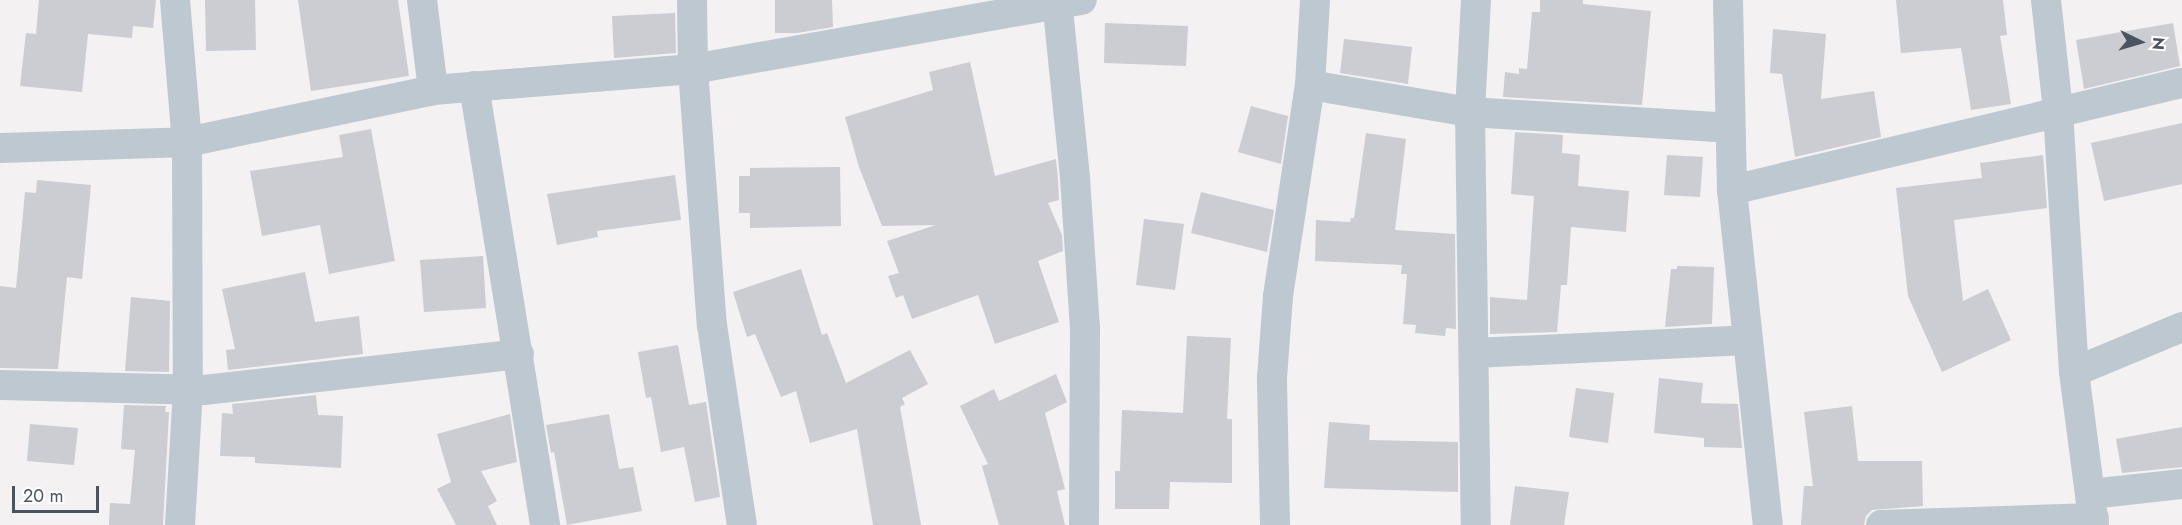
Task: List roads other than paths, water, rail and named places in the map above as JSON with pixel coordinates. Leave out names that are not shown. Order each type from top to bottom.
[{"type":"street","points":[[176,0],[188,142],[188,390],[180,525]]},
{"type":"street","points":[[422,0],[433,90]]},
{"type":"street","points":[[692,0],[693,69],[712,325],[742,525]]},
{"type":"street","points":[[1275,525],[1272,378],[1278,296],[1310,85],[1315,0]]},
{"type":"street","points":[[1476,0],[1470,112],[1476,525]]},
{"type":"street","points":[[1728,0],[1732,190],[1768,525]]},
{"type":"street","points":[[2046,0],[2058,111],[2074,372],[2093,512]]},
{"type":"street","points":[[0,148],[188,142],[433,90],[693,69],[1066,2],[1085,327],[1084,525]]},
{"type":"street","points":[[1732,190],[2182,83]]},
{"type":"street","points":[[1310,85],[1470,112],[1730,128]]},
{"type":"street","points":[[474,86],[545,525]]},
{"type":"street","points":[[2074,372],[2182,327]]},
{"type":"street","points":[[1474,353],[1747,340]]},
{"type":"street","points":[[0,385],[188,390],[519,354]]},
{"type":"street","points":[[1881,525],[2093,512],[2182,484]]}]
